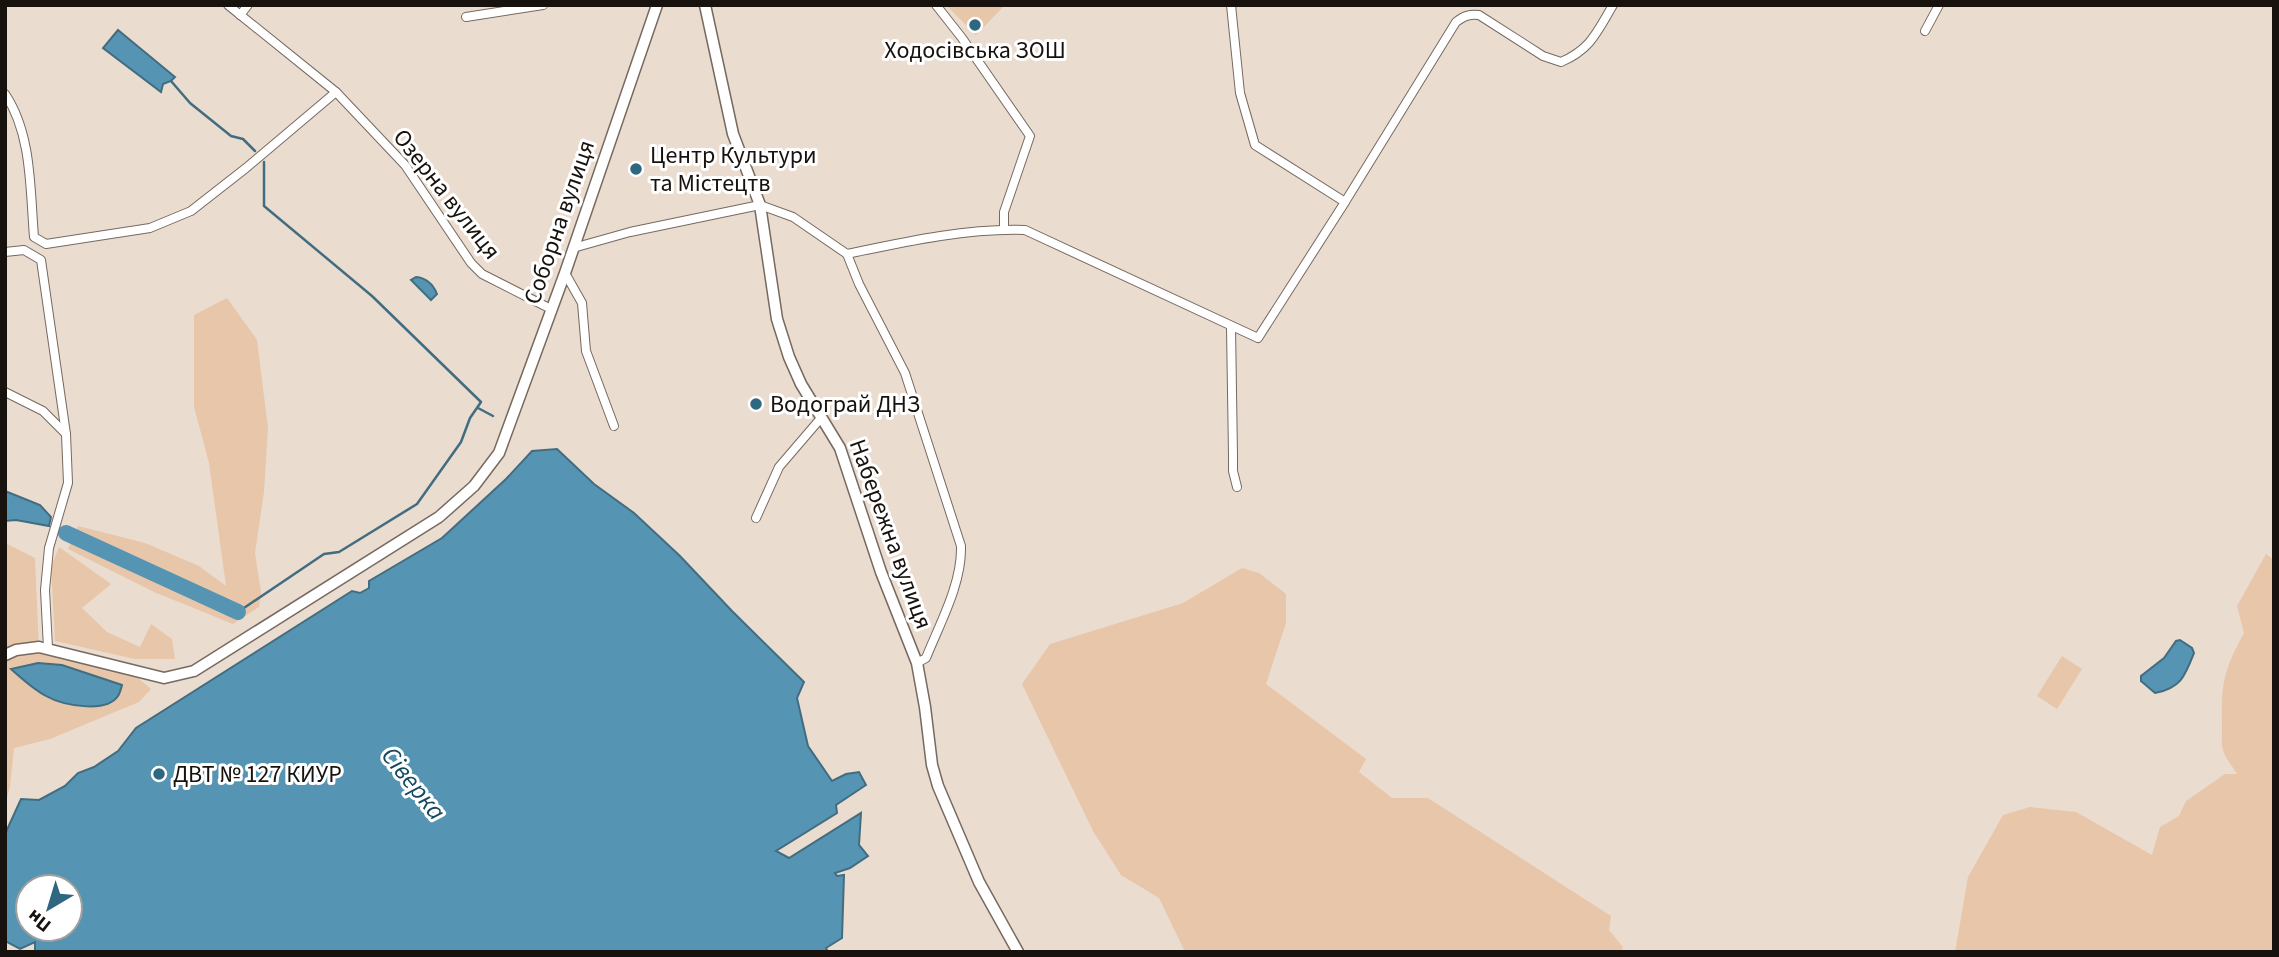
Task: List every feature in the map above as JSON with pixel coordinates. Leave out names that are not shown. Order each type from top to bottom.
[{"type":"street","name":"Озерна вулиця","points":[[228,5],[336,92],[405,166],[471,263],[482,274],[551,309]]},
{"type":"street","points":[[240,15],[248,5]]},
{"type":"street","points":[[466,17],[543,5]]},
{"type":"street","name":"Соборна вулиця","points":[[5,654],[39,647],[164,678],[194,671],[439,517],[474,486],[499,453],[565,273],[657,5]]},
{"type":"street","name":"Набережна вулиця","points":[[705,5],[733,134],[760,205],[776,319],[794,370],[839,448],[881,572],[917,663],[932,765],[938,786],[985,893],[1018,952]]},
{"type":"street","points":[[936,5],[1030,136],[1004,212],[1004,229]]},
{"type":"street","points":[[1231,5],[1240,93],[1255,145],[1345,202]]},
{"type":"street","points":[[847,254],[907,241],[1004,229],[1025,230],[1258,338],[1456,22],[1470,14],[1479,15],[1543,56],[1561,62],[1579,54],[1595,36],[1612,5]]},
{"type":"street","points":[[1925,31],[1939,5]]},
{"type":"street","points":[[5,94],[20,122],[26,149],[34,237],[46,244],[150,228],[191,211],[336,92]]},
{"type":"street","points":[[573,248],[630,232],[760,205],[793,218],[847,254],[859,284],[905,373],[961,546],[960,566],[951,596],[926,658],[917,663]]},
{"type":"street","points":[[5,252],[24,250],[41,260],[66,434],[68,483],[50,548],[44,590],[48,648]]},
{"type":"street","points":[[565,273],[582,303],[586,351],[614,426]]},
{"type":"street","points":[[1231,327],[1233,463],[1237,487]]},
{"type":"street","points":[[5,392],[43,411],[66,434]]},
{"type":"street","points":[[756,518],[779,467],[821,418]]},
{"type":"shaded area","name":"Ходосівська ЗОШ","points":[[946,5],[1005,5],[976,35]]},
{"type":"shaded area","points":[[227,298],[257,340],[268,428],[264,492],[255,553],[261,592],[259,607],[233,624],[154,592],[68,549],[78,526],[145,543],[199,566],[226,586],[209,463],[194,407],[194,315]]},
{"type":"shaded area","points":[[5,543],[35,558],[39,650],[138,678],[151,689],[139,702],[50,739],[14,748],[10,787],[5,804]],"holes":[[[38,663],[122,686],[95,707],[69,704],[48,697],[12,669]]]},
{"type":"shaded area","points":[[59,547],[111,584],[82,608],[107,632],[140,647],[151,624],[172,639],[175,659],[135,659],[55,641],[51,567]]},
{"type":"shaded area","points":[[2266,554],[2274,560],[2274,952],[1955,952],[1968,877],[2003,815],[2030,807],[2076,812],[2152,855],[2160,827],[2179,816],[2186,801],[2225,774],[2237,774],[2222,748],[2223,689],[2228,668],[2244,633],[2237,606]]},
{"type":"shaded area","points":[[1242,568],[1259,573],[1286,594],[1286,623],[1266,684],[1366,759],[1359,772],[1392,798],[1428,798],[1611,916],[1609,930],[1623,947],[1621,952],[1185,952],[1159,898],[1121,875],[1093,831],[1022,684],[1050,644],[1183,603]]},
{"type":"shaded area","points":[[2062,656],[2082,669],[2057,709],[2037,696]]},
{"type":"water","points":[[118,30],[175,77],[163,84],[161,92],[103,48]]},
{"type":"water","points":[[416,277],[426,280],[433,287],[437,294],[431,300],[411,280]]},
{"type":"water","points":[[557,449],[594,484],[634,513],[680,556],[804,682],[797,698],[808,746],[832,781],[846,774],[859,772],[866,785],[836,805],[837,813],[776,851],[789,858],[861,813],[859,845],[868,856],[850,868],[835,873],[837,876],[844,875],[842,938],[826,948],[828,952],[35,952],[35,943],[84,943],[84,873],[14,873],[14,943],[33,943],[20,949],[5,941],[5,834],[21,799],[39,800],[65,786],[78,773],[94,767],[118,751],[136,728],[352,591],[360,593],[369,588],[369,581],[442,538],[532,451]]},
{"type":"water","points":[[5,491],[40,505],[51,517],[49,526],[16,520],[5,521]]},
{"type":"water","points":[[2180,640],[2192,648],[2194,653],[2188,668],[2181,680],[2171,688],[2155,693],[2141,681],[2141,676],[2164,658],[2176,641]]},
{"type":"water","points":[[38,663],[62,665],[122,685],[118,696],[112,702],[94,706],[73,705],[41,693],[11,669]]},
{"type":"waterway","points":[[171,81],[190,103],[231,136],[243,139],[255,151]]},
{"type":"waterway","points":[[238,612],[324,554],[339,552],[417,504],[461,442],[470,418],[481,402],[372,296],[264,206],[264,162]]},
{"type":"waterway","points":[[478,408],[493,416]]},
{"type":"waterway","name":"Сіверка","points":[[66,533],[238,612]]},
{"type":"place","name":"Ходосівська ЗОШ","points":[[975,25]]},
{"type":"place","name":"Центр Культури та Містецтв","points":[[636,169]]},
{"type":"place","name":"Водограй ДНЗ","points":[[756,404]]},
{"type":"place","name":"ДВТ № 127 КИУР","points":[[159,774]]}]
